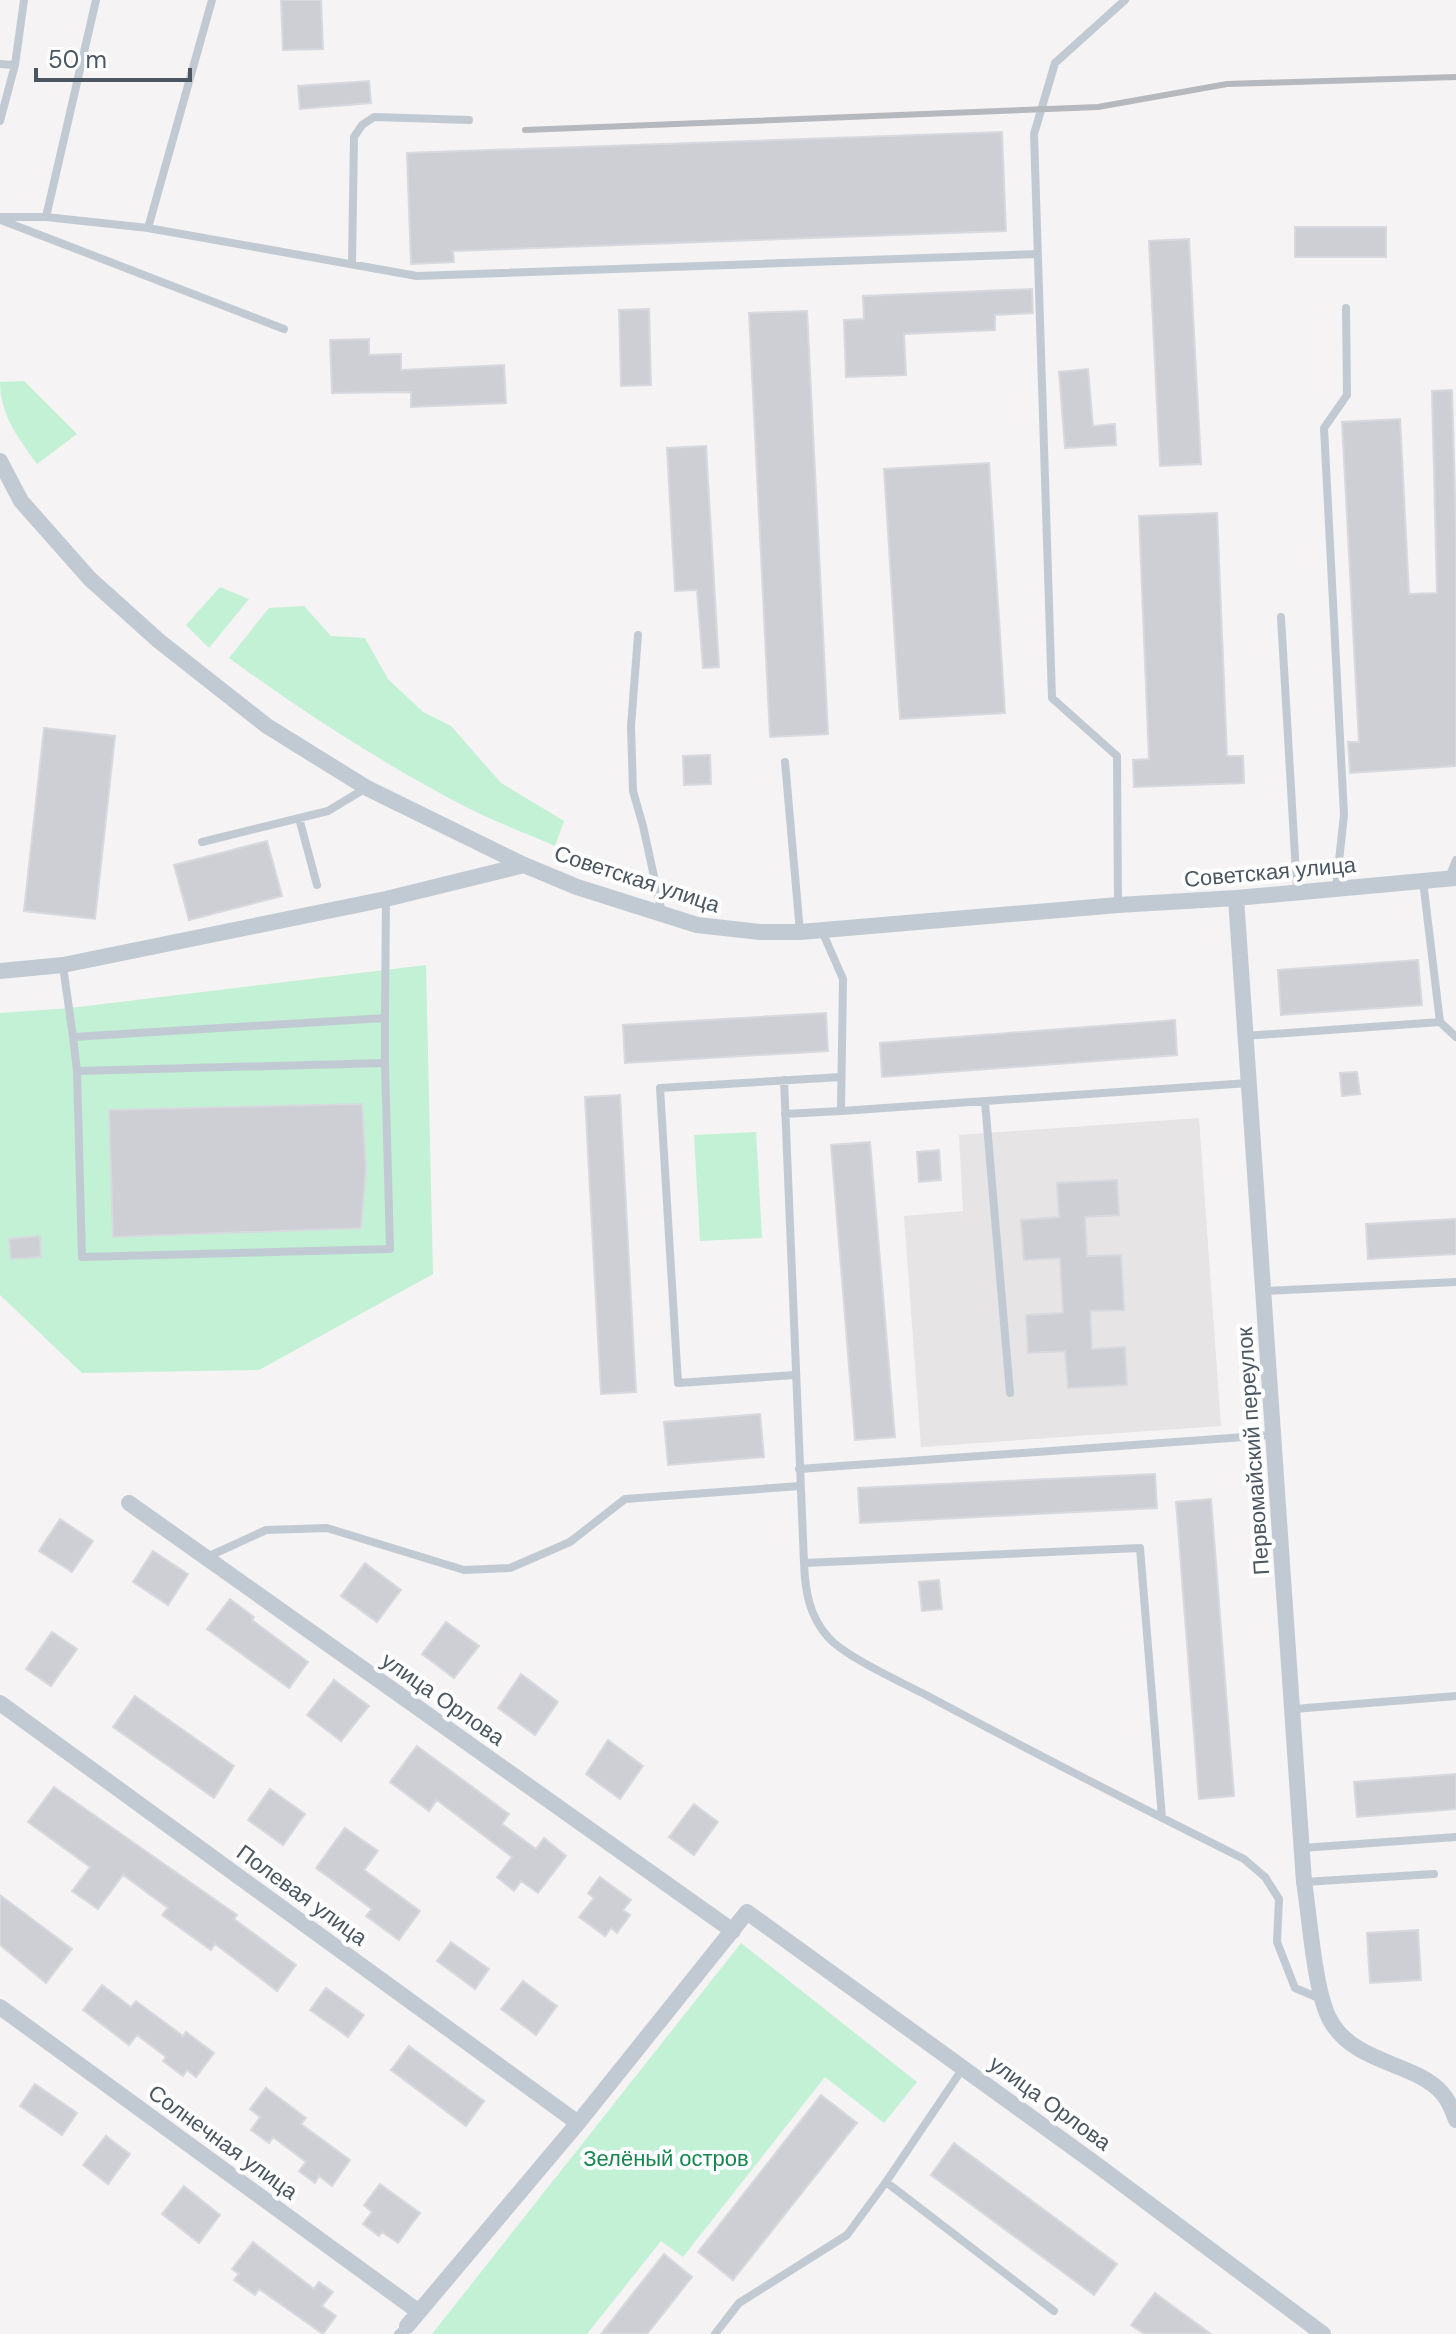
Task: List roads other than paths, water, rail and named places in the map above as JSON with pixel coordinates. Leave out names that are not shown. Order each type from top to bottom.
[{"type":"street","name":"Советская улица","points":[[0,461],[21,501],[90,579],[267,726],[367,788],[524,865],[577,887],[697,925],[800,932],[1452,878]]},
{"type":"street","points":[[0,971],[63,965],[386,899],[524,865]]},
{"type":"street","name":"Первомайский переулок","points":[[1236,898],[1304,1882],[1322,1999],[1331,2022],[1347,2041],[1367,2054],[1449,2093]]},
{"type":"street","name":"улица Орлова","points":[[129,1503],[733,1931],[747,1912],[1323,2334]]},
{"type":"street","name":"Полевая улица","points":[[0,1703],[578,2123]]},
{"type":"street","points":[[403,2332],[733,1931]]},
{"type":"street","name":"Солнечная улица","points":[[0,2007],[419,2312]]},
{"type":"street","points":[[1449,2093],[1456,2120]]},
{"type":"lane","points":[[0,121],[15,65],[24,0]]},
{"type":"lane","points":[[46,217],[96,0]]},
{"type":"lane","points":[[148,228],[212,0]]},
{"type":"lane","points":[[1118,905],[1117,756],[1052,698],[1034,134],[1055,63],[1125,0]]},
{"type":"lane","points":[[0,64],[15,65]]},
{"type":"lane","points":[[352,263],[354,137],[362,125],[374,117],[469,120]]},
{"type":"lane","points":[[0,218],[46,217],[148,228],[417,276],[1038,254]]},
{"type":"lane","points":[[0,218],[284,329]]},
{"type":"lane","points":[[1336,888],[1344,815],[1324,428],[1347,395],[1346,308]]},
{"type":"lane","points":[[1281,617],[1297,891]]},
{"type":"lane","points":[[638,635],[631,726],[633,791],[662,913]]},
{"type":"lane","points":[[785,762],[800,932]]},
{"type":"lane","points":[[202,842],[328,811],[367,788]]},
{"type":"lane","points":[[299,818],[317,885]]},
{"type":"lane","points":[[1452,878],[1456,860]]},
{"type":"lane","points":[[1423,881],[1440,1022],[1456,1037]]},
{"type":"lane","points":[[63,965],[77,1071],[82,1257],[390,1249],[385,1063],[386,899]]},
{"type":"lane","points":[[821,930],[843,979],[841,1111]]},
{"type":"lane","points":[[73,1037],[385,1018]]},
{"type":"lane","points":[[1245,1036],[1440,1022]]},
{"type":"lane","points":[[77,1071],[385,1063]]},
{"type":"lane","points":[[795,1375],[678,1383],[660,1088],[841,1077]]},
{"type":"lane","points":[[784,1080],[805,1587],[812,1614],[829,1639],[870,1665],[1244,1859],[1265,1877],[1279,1899],[1277,1942],[1295,1988],[1322,1999]]},
{"type":"lane","points":[[785,1114],[1249,1083]]},
{"type":"lane","points":[[985,1102],[1010,1393]]},
{"type":"lane","points":[[1264,1291],[1456,1282]]},
{"type":"lane","points":[[799,1469],[1273,1435]]},
{"type":"lane","points":[[204,1558],[266,1530],[327,1528],[464,1570],[510,1568],[570,1542],[625,1499],[800,1486]]},
{"type":"lane","points":[[804,1563],[1140,1548],[1162,1818]]},
{"type":"lane","points":[[1294,1709],[1456,1696]]},
{"type":"lane","points":[[1302,1848],[1456,1837]]},
{"type":"lane","points":[[1304,1882],[1434,1874]]},
{"type":"lane","points":[[715,2334],[739,2303],[847,2235],[963,2068]]},
{"type":"lane","points":[[886,2182],[1054,2311]]},
{"type":"railway","points":[[525,130],[1098,107],[1227,84],[1456,77]]},
{"type":"park label","name":"Зелёный остров","points":[[666,2158]]}]
